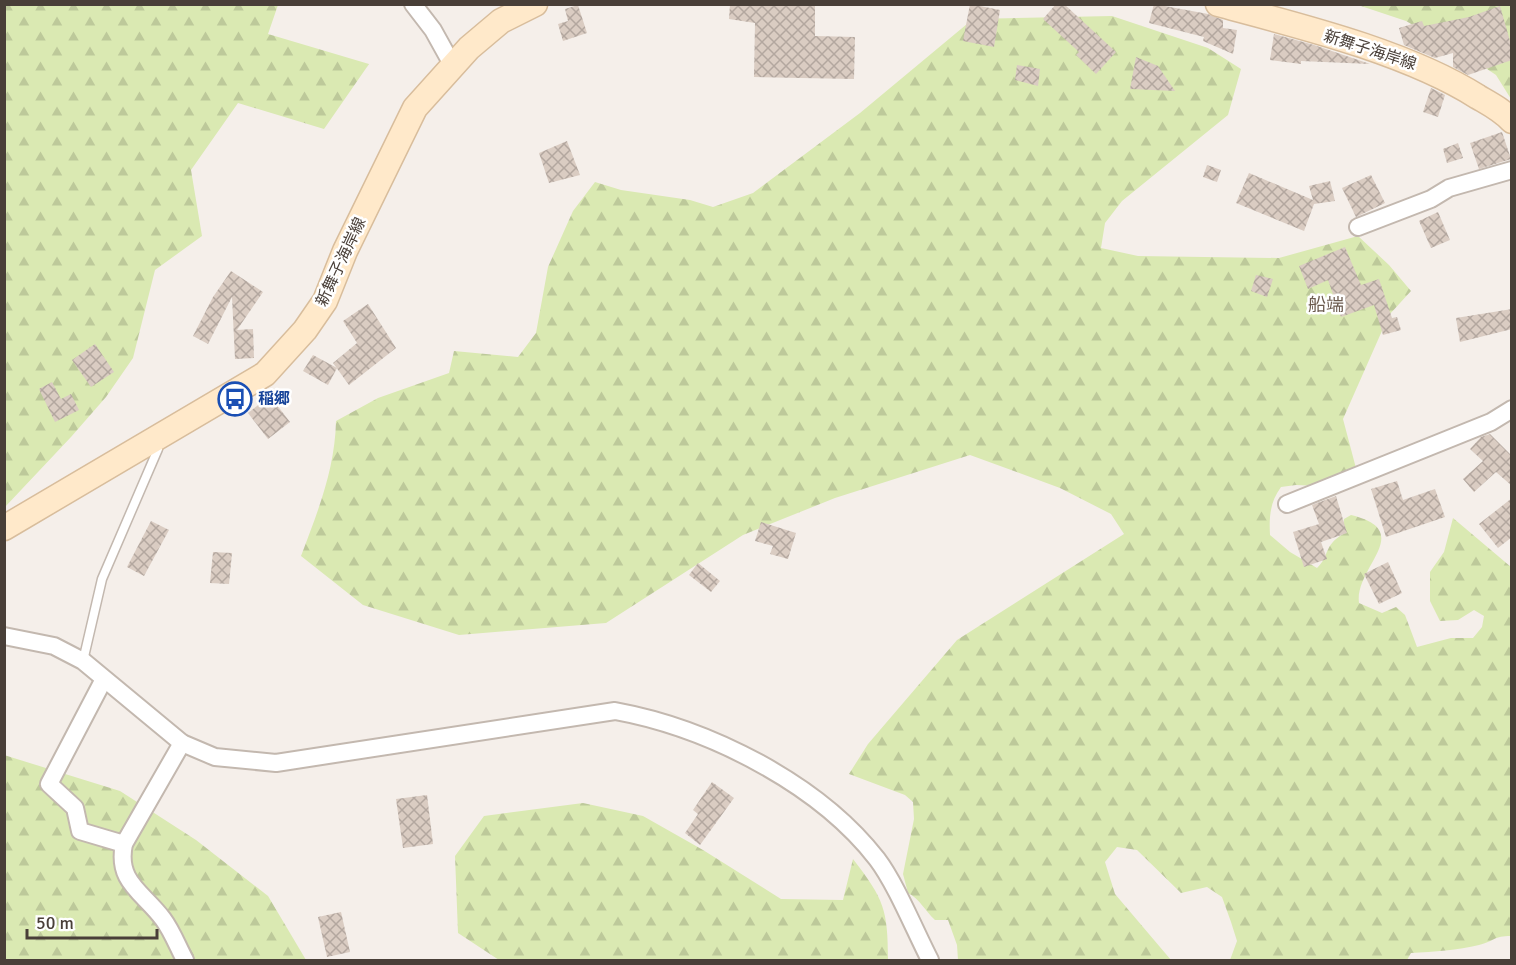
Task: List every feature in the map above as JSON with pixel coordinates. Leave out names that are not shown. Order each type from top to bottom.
[{"type":"main road","name":"新舞子海岸線","points":[[4,528],[265,374],[305,330],[325,301],[345,251],[415,108],[469,48],[501,21],[536,4]]},
{"type":"main road","name":"新舞子海岸線","points":[[1218,4],[1279,20],[1410,63],[1464,87],[1512,121]]},
{"type":"street","points":[[413,4],[433,30],[453,66]]},
{"type":"street","points":[[1358,227],[1431,199],[1449,188],[1512,170]]},
{"type":"street","points":[[1287,504],[1491,422],[1512,409]]},
{"type":"street","points":[[4,636],[54,646],[83,661],[182,743],[214,758],[276,763],[615,711],[689,730],[735,752],[821,803],[855,833],[879,862],[930,960]]},
{"type":"street","points":[[104,679],[49,784],[75,808],[80,831],[124,844]]},
{"type":"street","points":[[182,743],[124,844],[121,858],[123,873],[163,920],[185,960]]},
{"type":"lane","points":[[83,661],[102,579],[158,449],[158,438]]},
{"type":"green space","points":[[5,5],[278,5],[268,34],[369,64],[324,129],[238,103],[191,170],[202,236],[155,270],[133,358],[106,397],[5,507]]},
{"type":"green space","points":[[1358,5],[1511,5],[1511,99],[1496,75],[1472,59],[1406,21]]},
{"type":"green space","points":[[1112,16],[1208,48],[1241,69],[1228,115],[1122,201],[1105,223],[1101,248],[1138,256],[1279,258],[1358,236],[1389,265],[1411,291],[1389,315],[1343,419],[1357,472],[1319,486],[1281,487],[1274,498],[1271,510],[1270,535],[1290,552],[1317,568],[1332,543],[1343,534],[1344,519],[1351,515],[1370,522],[1379,530],[1381,540],[1378,552],[1360,590],[1359,603],[1382,613],[1396,607],[1405,615],[1417,647],[1451,638],[1473,638],[1482,627],[1484,616],[1474,610],[1458,620],[1440,621],[1430,601],[1430,572],[1444,552],[1453,518],[1511,567],[1511,936],[1463,948],[1411,953],[1407,960],[1230,960],[1237,941],[1222,897],[1207,887],[1181,893],[1137,850],[1117,847],[1105,862],[1115,894],[1171,960],[958,960],[957,945],[948,920],[935,920],[916,898],[908,893],[903,874],[914,819],[913,802],[905,795],[849,774],[868,744],[957,640],[1124,534],[1111,514],[1060,488],[970,455],[835,498],[743,535],[606,623],[459,635],[363,605],[301,556],[329,473],[336,421],[378,398],[449,373],[454,351],[518,357],[536,333],[548,267],[573,211],[595,182],[621,190],[690,200],[713,207],[753,193],[860,113],[973,19]]},
{"type":"green space","points":[[4,755],[120,791],[196,840],[268,896],[306,960],[5,960]]},
{"type":"green space","points":[[583,803],[643,816],[781,899],[843,900],[853,859],[872,885],[882,906],[887,929],[888,960],[499,960],[458,933],[455,856],[484,816]]},
{"type":"building","points":[[730,4],[815,4],[815,36],[855,37],[854,79],[754,77],[755,23],[729,19]]},
{"type":"building","points":[[970,4],[1000,10],[994,47],[963,41]]},
{"type":"building","points":[[1056,4],[1064,4],[1116,52],[1096,74],[1076,55],[1079,52],[1043,19]]},
{"type":"building","points":[[1154,4],[1208,14],[1223,20],[1223,28],[1237,30],[1233,54],[1203,41],[1204,37],[1149,23]]},
{"type":"building","points":[[578,5],[587,33],[563,41],[558,24],[568,21],[565,9]]},
{"type":"building","points":[[1500,6],[1512,48],[1512,60],[1468,75],[1453,67],[1453,53],[1435,58],[1404,45],[1399,28],[1422,21],[1424,26],[1469,17]]},
{"type":"building","points":[[1274,34],[1370,64],[1301,61],[1301,64],[1270,60]]},
{"type":"building","points":[[1136,57],[1158,66],[1175,91],[1130,89]]},
{"type":"building","points":[[1017,65],[1040,69],[1038,86],[1015,80]]},
{"type":"building","points":[[1431,88],[1445,95],[1438,117],[1423,112]]},
{"type":"building","points":[[1502,132],[1511,159],[1479,169],[1470,143]]},
{"type":"building","points":[[567,141],[580,175],[549,183],[539,153]]},
{"type":"building","points":[[1458,143],[1463,158],[1447,163],[1443,149]]},
{"type":"building","points":[[1207,165],[1221,170],[1217,182],[1203,177]]},
{"type":"building","points":[[1249,173],[1313,200],[1309,186],[1330,181],[1335,201],[1314,204],[1304,231],[1236,203]]},
{"type":"building","points":[[1371,175],[1385,203],[1356,217],[1342,188]]},
{"type":"building","points":[[1438,212],[1450,240],[1431,248],[1419,221]]},
{"type":"building","points":[[1345,247],[1361,285],[1379,279],[1392,318],[1397,317],[1401,330],[1383,335],[1374,305],[1341,317],[1328,280],[1308,289],[1299,266]]},
{"type":"building","points":[[231,271],[263,292],[237,330],[253,329],[254,358],[235,359],[232,297],[208,344],[193,336],[213,297]]},
{"type":"building","points":[[1256,275],[1273,279],[1267,297],[1251,291]]},
{"type":"building","points":[[368,304],[396,348],[349,385],[333,363],[357,343],[343,321]]},
{"type":"building","points":[[1512,309],[1512,329],[1460,342],[1456,318]]},
{"type":"building","points":[[95,344],[114,372],[91,387],[72,360]]},
{"type":"building","points":[[313,355],[337,368],[328,385],[303,371]]},
{"type":"building","points":[[52,382],[61,399],[71,394],[79,410],[55,422],[39,389]]},
{"type":"building","points":[[270,396],[290,422],[268,439],[248,413]]},
{"type":"building","points":[[1490,434],[1512,456],[1512,486],[1496,472],[1474,492],[1463,479],[1483,461],[1470,449],[1481,437]]},
{"type":"building","points":[[1397,481],[1403,500],[1435,489],[1445,517],[1386,537],[1371,489]]},
{"type":"building","points":[[1336,496],[1347,533],[1321,542],[1327,559],[1304,567],[1293,532],[1319,524],[1312,505]]},
{"type":"building","points":[[1512,498],[1512,537],[1498,548],[1479,524]]},
{"type":"building","points":[[151,521],[169,530],[144,576],[127,567]]},
{"type":"building","points":[[761,522],[796,533],[788,559],[770,554],[773,546],[755,541]]},
{"type":"building","points":[[213,552],[232,553],[229,584],[210,583]]},
{"type":"building","points":[[1388,562],[1402,593],[1379,604],[1364,574]]},
{"type":"building","points":[[698,563],[720,581],[711,592],[689,575]]},
{"type":"building","points":[[712,782],[734,798],[700,845],[685,833],[698,814],[693,810]]},
{"type":"building","points":[[427,795],[433,844],[403,848],[396,799]]},
{"type":"building","points":[[341,912],[350,952],[327,957],[318,917]]},
{"type":"place","name":"稲郷","points":[[235,399]]},
{"type":"district","name":"船端","points":[[1326,305]]}]
